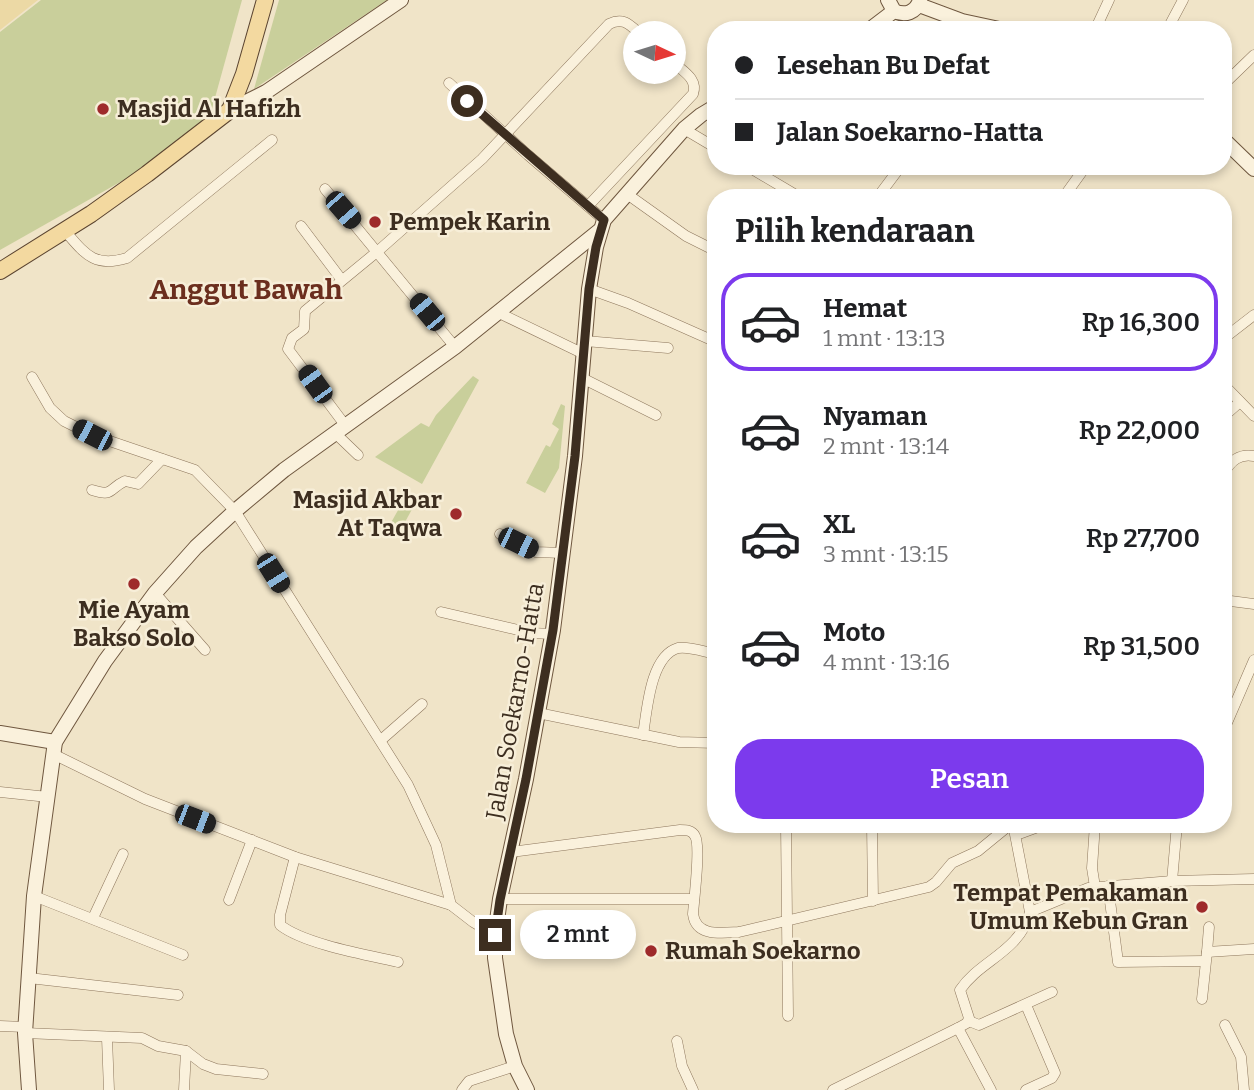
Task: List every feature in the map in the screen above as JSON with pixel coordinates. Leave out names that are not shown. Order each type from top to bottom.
[{"type":"main road","points":[[0,271],[65,231],[147,174],[230,110],[238,93],[265,0]]},
{"type":"street","points":[[230,110],[266,92],[401,0]]},
{"type":"street","points":[[1099,21],[1109,0]]},
{"type":"street","points":[[1172,21],[1183,0]]},
{"type":"street","points":[[877,21],[891,5],[907,14],[919,3],[962,21]]},
{"type":"street","points":[[358,455],[288,346],[292,338],[304,330],[305,311],[452,187],[507,135],[572,61],[609,24],[623,22]]},
{"type":"street","points":[[1232,76],[1254,55]]},
{"type":"street","points":[[588,206],[693,94],[693,80],[686,74]]},
{"type":"street","points":[[449,83],[536,163],[588,206],[602,226]]},
{"type":"street","points":[[29,1090],[25,1030],[34,896],[54,748],[105,661],[155,593],[235,511],[284,470],[455,346],[602,226],[684,129],[707,111]]},
{"type":"street","points":[[684,129],[707,143]]},
{"type":"street","points":[[65,231],[85,254],[95,260],[113,262],[127,258],[272,140]]},
{"type":"street","points":[[1232,148],[1254,169]]},
{"type":"street","points":[[762,175],[786,189]]},
{"type":"street","points":[[325,189],[455,346]]},
{"type":"street","points":[[627,194],[686,236],[707,246]]},
{"type":"street","points":[[301,226],[341,279]]},
{"type":"street","name":"Jalan Soekarno-Hatta","points":[[527,1090],[515,1066],[502,1012],[495,935],[552,634],[582,378],[589,289],[602,226]]},
{"type":"street","points":[[589,289],[707,338]]},
{"type":"street","points":[[497,312],[585,347],[668,348]]},
{"type":"street","points":[[1232,332],[1254,316]]},
{"type":"street","points":[[32,377],[50,408],[64,421],[92,435],[195,470],[235,511],[408,785],[436,845],[451,905]]},
{"type":"street","points":[[582,378],[656,415]]},
{"type":"street","points":[[1232,394],[1254,416]]},
{"type":"street","points":[[1232,409],[1240,402]]},
{"type":"street","points":[[1232,462],[1239,457],[1254,456]]},
{"type":"street","points":[[92,490],[106,494],[125,481],[138,484],[162,459]]},
{"type":"street","points":[[500,534],[537,552],[563,553]]},
{"type":"street","points":[[155,593],[205,650]]},
{"type":"street","points":[[1232,601],[1254,604]]},
{"type":"street","points":[[441,612],[531,632],[552,634]]},
{"type":"street","points":[[643,735],[656,671],[664,657],[683,648],[707,652]]},
{"type":"street","points":[[1232,711],[1254,660]]},
{"type":"street","points":[[381,740],[422,704]]},
{"type":"street","points":[[538,713],[643,735],[689,743],[707,743]]},
{"type":"street","points":[[0,733],[54,748],[145,799],[295,857],[451,905],[472,922],[495,935]]},
{"type":"street","points":[[0,792],[48,797]]},
{"type":"street","points":[[511,852],[686,830],[695,835],[697,843],[695,923],[702,930],[709,932],[738,932],[919,891],[936,883],[952,863],[1005,833]]},
{"type":"street","points":[[786,833],[788,1016]]},
{"type":"street","points":[[872,833],[873,901]]},
{"type":"street","points":[[969,1021],[960,993],[961,986],[1020,936],[1030,912],[1014,833]]},
{"type":"street","points":[[1094,833],[1092,868],[1095,887]]},
{"type":"street","points":[[1172,881],[1176,833]]},
{"type":"street","points":[[229,900],[252,840]]},
{"type":"street","points":[[93,918],[123,854]]},
{"type":"street","points":[[295,857],[280,915],[280,925],[326,944],[398,961]]},
{"type":"street","points":[[1030,912],[1081,890],[1095,887],[1172,881],[1254,879]]},
{"type":"street","points":[[1108,886],[1118,962],[1206,957],[1254,949]]},
{"type":"street","points":[[34,896],[183,955]]},
{"type":"street","points":[[500,900],[694,899]]},
{"type":"street","points":[[1202,999],[1209,927]]},
{"type":"street","points":[[29,978],[178,995]]},
{"type":"street","points":[[969,1021],[979,1025],[1052,992]]},
{"type":"street","points":[[1026,1005],[1055,1073],[1052,1078],[1026,1090]]},
{"type":"street","points":[[833,1090],[969,1021]]},
{"type":"street","points":[[1225,1025],[1241,1056],[1244,1090]]},
{"type":"street","points":[[0,1026],[107,1038],[142,1038],[158,1046],[186,1051],[203,1064],[216,1069],[263,1074]]},
{"type":"street","points":[[958,1028],[991,1090]]},
{"type":"street","points":[[107,1038],[109,1090]]},
{"type":"street","points":[[677,1041],[682,1066],[693,1090]]},
{"type":"street","points":[[184,1090],[186,1051]]},
{"type":"street","points":[[463,1090],[469,1081],[515,1066]]},
{"type":"green space","points":[[41,0],[242,0],[205,134],[0,250],[0,32]]},
{"type":"green space","points":[[279,0],[387,0],[254,89]]},
{"type":"green space","points":[[473,376],[479,380],[422,484],[375,457],[421,423],[429,427],[436,415]]},
{"type":"green space","points":[[561,404],[565,406],[559,468],[545,493],[526,483],[546,445],[550,447],[559,429],[552,424]]},
{"type":"green space","points":[[406,496],[416,502],[399,533],[388,528]]},
{"type":"sand","points":[[0,0],[38,0],[0,30]]},
{"type":"place","name":"Masjid Al Hafizh","points":[[103,109]]},
{"type":"place","name":"Pempek Karin","points":[[375,222]]},
{"type":"place","name":"Masjid Akbar At Taqwa","points":[[456,514]]},
{"type":"place","name":"Mie Ayam Bakso Solo","points":[[134,584]]},
{"type":"place","name":"Tempat Pemakaman Umum Kebun Gran","points":[[1202,907]]},
{"type":"place","name":"Rumah Soekarno","points":[[651,951]]},
{"type":"district","name":"Anggut Bawah","points":[[246,289]]},
{"type":"route","points":[[467,101],[604,220],[599,231],[589,289],[575,456],[553,630],[495,935]]}]
